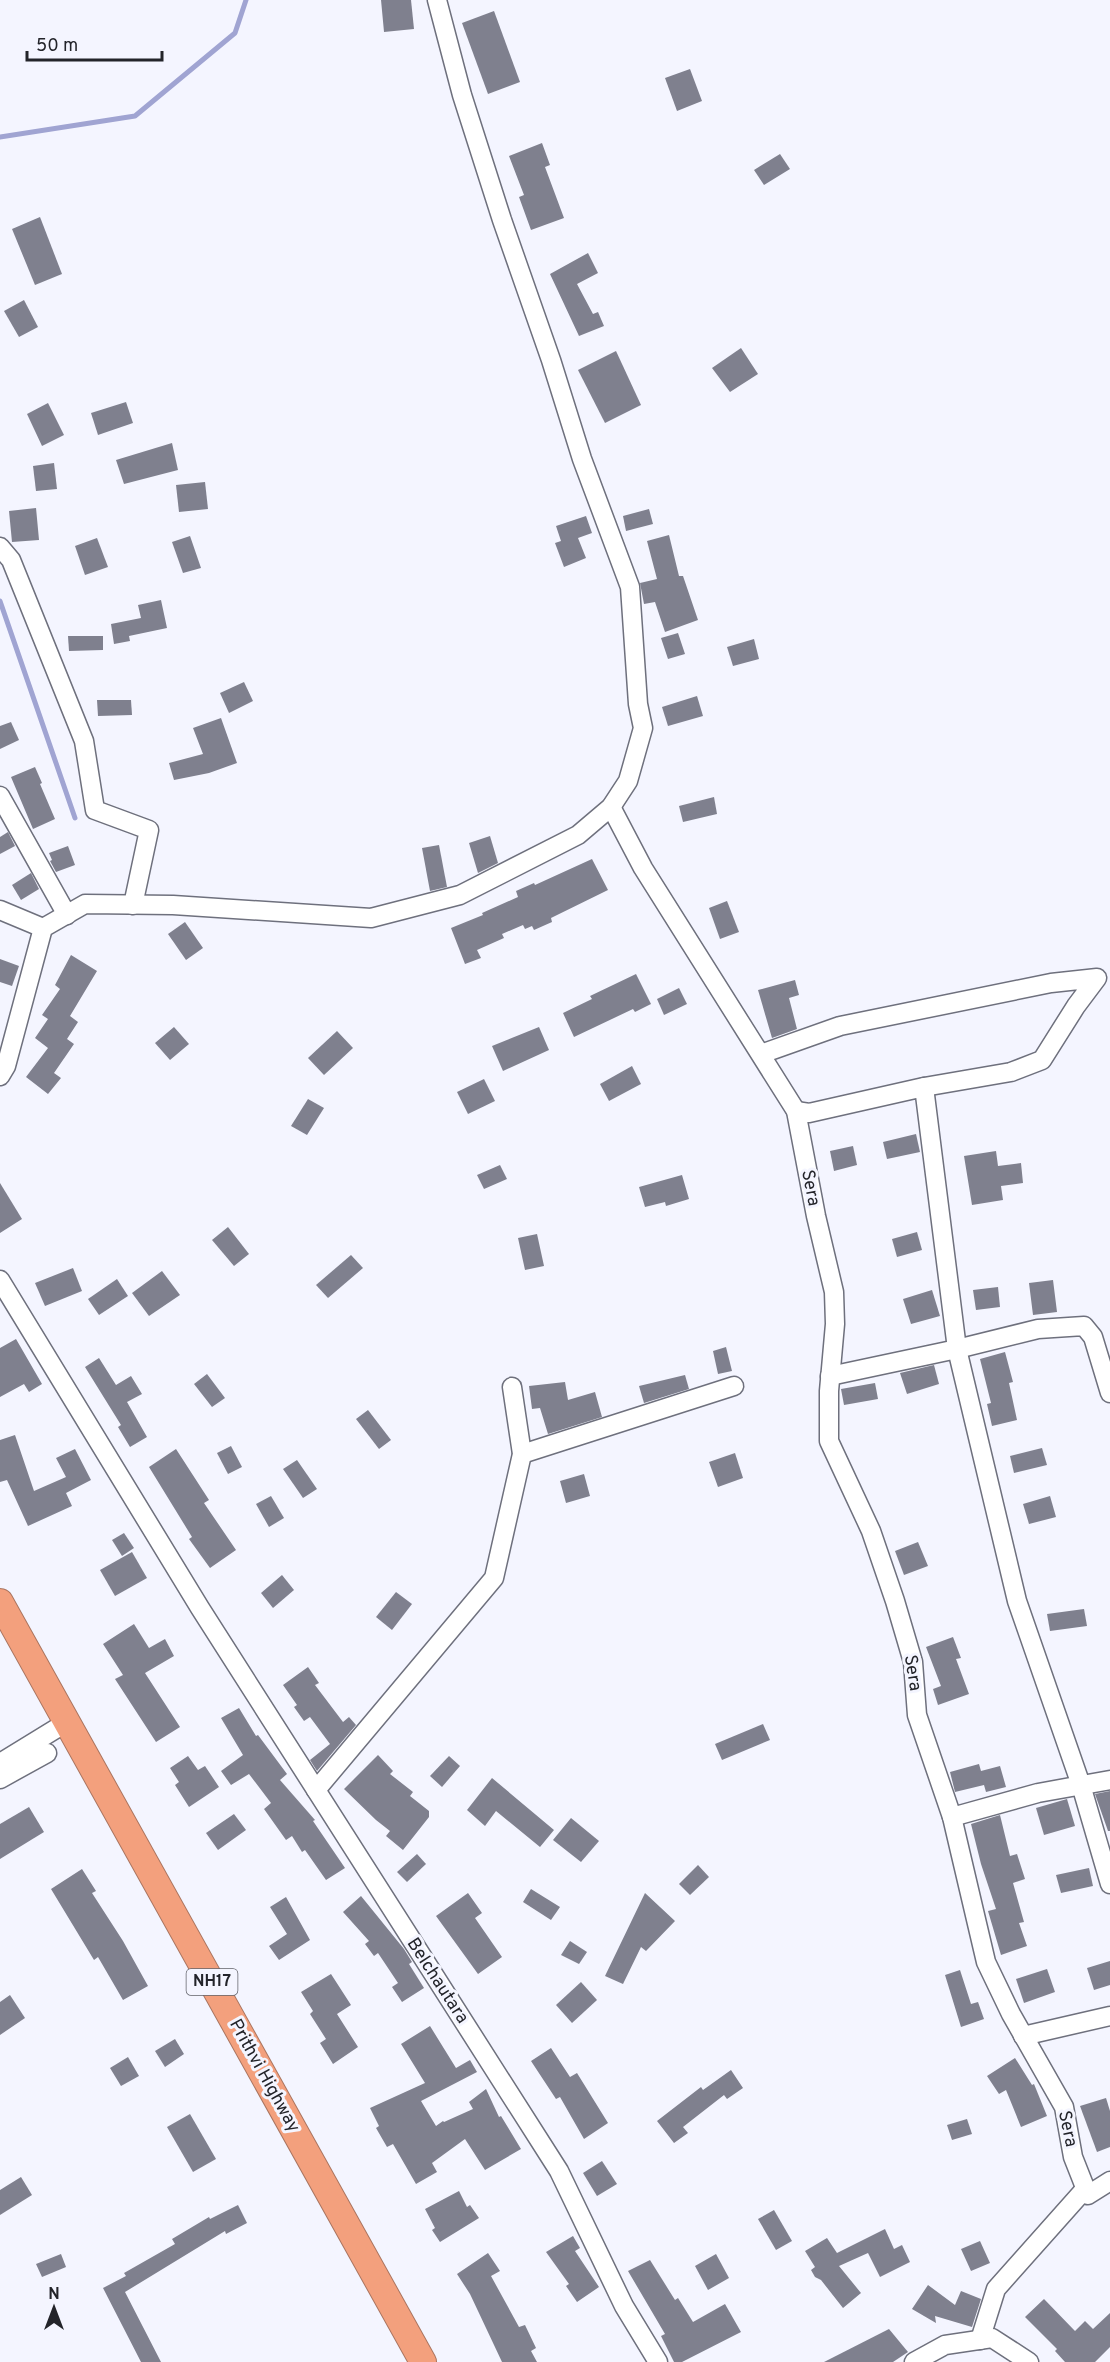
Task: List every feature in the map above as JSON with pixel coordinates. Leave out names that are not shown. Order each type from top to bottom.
[{"type":"highway","name":"Prithvi Highway","points":[[0,1602],[423,2362]]},
{"type":"street","points":[[0,1076],[6,1066],[6,1036],[43,928],[85,904],[173,905],[371,918],[460,895],[578,835],[611,807],[628,781],[643,728],[638,705],[630,587],[582,459],[499,209],[462,95],[437,0]]},
{"type":"street","points":[[0,548],[10,560],[84,741],[95,810],[149,830],[133,905]]},
{"type":"street","points":[[0,796],[67,915]]},
{"type":"street","name":"Sera","points":[[611,807],[648,878],[796,1111],[816,1216],[834,1292],[835,1323],[830,1376],[829,1441],[871,1531],[895,1601],[913,1662],[917,1715],[952,1816],[986,1962],[1023,2036],[1064,2107],[1072,2157],[1085,2189]]},
{"type":"street","points":[[0,910],[43,928]]},
{"type":"street","points":[[761,1054],[840,1026],[1051,982],[1097,978],[1076,1006],[1042,1060],[1011,1072],[924,1087],[809,1113],[796,1111]]},
{"type":"street","points":[[924,1087],[957,1349],[1017,1601],[1081,1785],[1110,1884]]},
{"type":"street","name":"Belchautara","points":[[0,1280],[200,1608],[559,2171],[624,2306],[658,2362]]},
{"type":"street","points":[[830,1376],[1038,1329],[1084,1326],[1093,1337],[1110,1393]]},
{"type":"street","points":[[522,1454],[734,1386]]},
{"type":"street","points":[[316,1790],[494,1578],[522,1454],[512,1387]]},
{"type":"street","points":[[0,1762],[67,1722]]},
{"type":"street","points":[[0,1779],[47,1753]]},
{"type":"street","points":[[952,1816],[1038,1792],[1110,1780]]},
{"type":"street","points":[[1023,2036],[1110,2016]]},
{"type":"street","points":[[981,2340],[996,2289],[1085,2189],[1088,2195],[1110,2181]]},
{"type":"street","points":[[914,2362],[945,2345],[992,2338],[1029,2362]]},
{"type":"building","points":[[381,0],[411,0],[414,29],[384,32]]},
{"type":"building","points":[[494,11],[520,82],[488,94],[462,23]]},
{"type":"building","points":[[690,69],[702,101],[677,111],[665,78]]},
{"type":"building","points":[[542,143],[550,165],[545,167],[564,218],[531,230],[519,197],[524,195],[509,156]]},
{"type":"building","points":[[780,154],[790,169],[764,185],[754,170]]},
{"type":"building","points":[[40,217],[62,274],[35,285],[12,229]]},
{"type":"building","points":[[588,253],[598,273],[577,284],[593,314],[598,312],[604,326],[579,336],[550,274]]},
{"type":"building","points":[[24,300],[38,327],[19,337],[4,311]]},
{"type":"building","points":[[741,348],[758,374],[730,392],[712,368]]},
{"type":"building","points":[[616,351],[641,405],[605,423],[578,370]]},
{"type":"building","points":[[126,402],[133,423],[98,435],[91,413]]},
{"type":"building","points":[[48,403],[64,435],[42,446],[27,414]]},
{"type":"building","points":[[172,443],[178,470],[124,484],[116,460]]},
{"type":"building","points":[[54,463],[57,489],[36,491],[33,466]]},
{"type":"building","points":[[205,482],[208,509],[179,512],[176,485]]},
{"type":"building","points":[[36,508],[39,540],[12,542],[9,511]]},
{"type":"building","points":[[649,509],[653,524],[626,531],[623,516]]},
{"type":"building","points":[[586,516],[592,533],[578,538],[586,558],[564,567],[555,543],[561,541],[556,526]]},
{"type":"building","points":[[669,535],[679,576],[683,576],[698,620],[665,632],[655,602],[644,604],[640,583],[657,579],[647,541]]},
{"type":"building","points":[[190,536],[201,568],[183,573],[172,542]]},
{"type":"building","points":[[97,538],[108,567],[85,575],[75,546]]},
{"type":"building","points":[[161,600],[167,628],[129,636],[130,641],[114,644],[111,624],[141,618],[138,605]]},
{"type":"building","points":[[678,633],[685,654],[668,659],[661,638]]},
{"type":"building","points":[[68,636],[103,636],[103,650],[69,651]]},
{"type":"building","points":[[754,639],[759,659],[733,666],[727,647]]},
{"type":"building","points":[[244,682],[253,701],[229,713],[220,693]]},
{"type":"building","points":[[697,696],[703,716],[668,726],[662,707]]},
{"type":"building","points":[[97,700],[131,700],[132,715],[98,716]]},
{"type":"building","points":[[221,718],[237,763],[209,773],[174,780],[169,763],[203,754],[193,728]]},
{"type":"building","points":[[11,722],[19,740],[0,749],[0,726]]},
{"type":"building","points":[[35,767],[55,819],[33,829],[11,777]]},
{"type":"building","points":[[714,797],[717,814],[683,822],[679,806]]},
{"type":"building","points":[[8,832],[15,846],[0,854],[0,837]]},
{"type":"building","points":[[490,836],[498,863],[478,873],[469,843]]},
{"type":"building","points":[[439,845],[447,887],[430,891],[422,848]]},
{"type":"building","points":[[68,846],[75,865],[56,872],[50,861],[52,860],[49,853]]},
{"type":"building","points":[[592,859],[608,890],[551,918],[552,922],[534,930],[532,926],[525,929],[523,925],[502,934],[504,938],[477,950],[481,958],[465,964],[451,928],[518,897],[516,891],[534,883],[535,885]]},
{"type":"building","points":[[31,873],[39,889],[21,900],[12,885]]},
{"type":"building","points":[[727,901],[739,932],[720,939],[709,908]]},
{"type":"building","points":[[185,922],[203,948],[186,960],[168,934]]},
{"type":"building","points":[[71,955],[97,971],[70,1016],[78,1022],[67,1039],[74,1044],[54,1073],[61,1078],[48,1094],[26,1077],[48,1048],[35,1038],[48,1019],[42,1015],[60,989],[55,985]]},
{"type":"building","points":[[0,959],[19,966],[12,986],[0,982]]},
{"type":"building","points":[[636,974],[651,1004],[635,1012],[633,1009],[574,1037],[563,1013],[592,999],[590,996]]},
{"type":"building","points":[[795,980],[799,995],[789,998],[797,1029],[772,1038],[758,990]]},
{"type":"building","points":[[679,988],[687,1004],[664,1015],[657,999]]},
{"type":"building","points":[[174,1027],[189,1044],[170,1060],[155,1043]]},
{"type":"building","points":[[539,1027],[549,1050],[503,1071],[492,1046]]},
{"type":"building","points":[[337,1031],[353,1048],[324,1075],[308,1058]]},
{"type":"building","points":[[632,1066],[641,1084],[609,1101],[600,1084]]},
{"type":"building","points":[[484,1079],[495,1101],[468,1114],[457,1092]]},
{"type":"building","points":[[308,1099],[324,1108],[307,1135],[291,1126]]},
{"type":"building","points":[[916,1134],[920,1152],[887,1159],[883,1142]]},
{"type":"building","points":[[853,1146],[857,1165],[834,1171],[830,1151]]},
{"type":"building","points":[[996,1151],[998,1166],[1021,1163],[1023,1183],[1001,1186],[1003,1200],[972,1205],[964,1156]]},
{"type":"building","points":[[500,1165],[507,1179],[484,1189],[477,1175]]},
{"type":"building","points":[[682,1175],[689,1199],[666,1206],[665,1202],[645,1207],[639,1187]]},
{"type":"building","points":[[0,1183],[22,1219],[0,1233]]},
{"type":"building","points":[[228,1227],[249,1254],[234,1266],[212,1240]]},
{"type":"building","points":[[917,1232],[922,1250],[897,1257],[892,1239]]},
{"type":"building","points":[[537,1234],[544,1266],[525,1270],[518,1238]]},
{"type":"building","points":[[351,1255],[363,1268],[328,1298],[316,1285]]},
{"type":"building","points":[[73,1268],[82,1291],[45,1306],[35,1283]]},
{"type":"building","points":[[162,1271],[180,1295],[149,1316],[132,1293]]},
{"type":"building","points":[[117,1279],[128,1296],[99,1315],[88,1299]]},
{"type":"building","points":[[1053,1280],[1057,1312],[1033,1315],[1029,1283]]},
{"type":"building","points":[[998,1287],[1000,1307],[976,1310],[973,1290]]},
{"type":"building","points":[[932,1290],[940,1316],[911,1324],[903,1299]]},
{"type":"building","points":[[16,1339],[42,1384],[29,1392],[24,1384],[0,1397],[0,1348]]},
{"type":"building","points":[[726,1347],[732,1371],[718,1374],[713,1351]]},
{"type":"building","points":[[1005,1352],[1013,1382],[1009,1383],[1017,1420],[992,1426],[987,1404],[991,1403],[980,1359]]},
{"type":"building","points":[[99,1358],[116,1385],[131,1376],[142,1394],[127,1402],[147,1437],[130,1447],[118,1427],[121,1425],[85,1367]]},
{"type":"building","points":[[934,1365],[939,1384],[907,1394],[900,1373]]},
{"type":"building","points":[[207,1374],[225,1398],[212,1407],[194,1384]]},
{"type":"building","points":[[685,1375],[689,1389],[644,1403],[639,1386]]},
{"type":"building","points":[[565,1382],[568,1400],[595,1392],[602,1417],[548,1434],[540,1408],[532,1409],[529,1386]]},
{"type":"building","points":[[875,1383],[878,1399],[844,1405],[841,1389]]},
{"type":"building","points":[[368,1410],[391,1440],[379,1449],[356,1419]]},
{"type":"building","points":[[15,1435],[34,1491],[66,1477],[56,1458],[75,1449],[91,1480],[66,1493],[72,1506],[28,1526],[7,1480],[0,1482],[0,1440]]},
{"type":"building","points":[[231,1446],[242,1467],[228,1474],[217,1453]]},
{"type":"building","points":[[1042,1448],[1047,1465],[1014,1473],[1010,1456]]},
{"type":"building","points":[[176,1449],[209,1500],[204,1503],[236,1550],[210,1568],[189,1539],[192,1537],[149,1467]]},
{"type":"building","points":[[735,1453],[743,1478],[718,1487],[709,1462]]},
{"type":"building","points":[[297,1460],[317,1489],[303,1498],[283,1469]]},
{"type":"building","points":[[584,1474],[590,1496],[566,1503],[560,1481]]},
{"type":"building","points":[[271,1496],[284,1518],[269,1527],[256,1504]]},
{"type":"building","points":[[1050,1496],[1056,1517],[1029,1524],[1023,1504]]},
{"type":"building","points":[[124,1533],[134,1548],[122,1556],[112,1540]]},
{"type":"building","points":[[918,1542],[928,1566],[904,1575],[895,1551]]},
{"type":"building","points":[[132,1552],[147,1578],[115,1596],[100,1570]]},
{"type":"building","points":[[282,1575],[294,1590],[273,1608],[261,1593]]},
{"type":"building","points":[[396,1592],[412,1604],[392,1630],[376,1617]]},
{"type":"building","points":[[1084,1609],[1087,1626],[1050,1631],[1047,1614]]},
{"type":"building","points":[[134,1624],[149,1648],[165,1639],[174,1656],[145,1673],[180,1727],[156,1742],[115,1679],[123,1675],[103,1644]]},
{"type":"building","points":[[953,1637],[961,1658],[956,1659],[969,1694],[938,1705],[933,1689],[941,1686],[926,1647]]},
{"type":"building","points":[[308,1667],[319,1683],[315,1685],[343,1722],[349,1717],[356,1725],[317,1771],[310,1760],[330,1744],[310,1717],[304,1721],[294,1707],[297,1705],[283,1685]]},
{"type":"building","points":[[239,1708],[256,1736],[258,1735],[287,1774],[280,1780],[315,1820],[313,1821],[345,1868],[326,1880],[305,1850],[302,1852],[292,1836],[286,1840],[264,1809],[271,1803],[249,1774],[231,1785],[221,1771],[243,1755],[221,1718]]},
{"type":"building","points":[[763,1724],[770,1740],[722,1760],[715,1744]]},
{"type":"building","points":[[378,1755],[393,1771],[390,1774],[413,1792],[410,1796],[429,1811],[429,1817],[403,1850],[386,1836],[390,1831],[344,1789]]},
{"type":"building","points":[[188,1756],[198,1770],[205,1766],[219,1787],[189,1807],[175,1785],[179,1782],[170,1768]]},
{"type":"building","points":[[449,1756],[460,1766],[442,1787],[430,1776]]},
{"type":"building","points":[[979,1764],[981,1771],[1000,1766],[1006,1787],[986,1792],[984,1785],[955,1792],[950,1772]]},
{"type":"building","points":[[492,1778],[554,1830],[540,1847],[496,1811],[485,1826],[467,1810]]},
{"type":"building","points":[[1110,1791],[1110,1831],[1108,1831],[1095,1794]]},
{"type":"building","points":[[1067,1799],[1075,1826],[1044,1835],[1036,1808]]},
{"type":"building","points":[[29,1807],[44,1832],[0,1859],[0,1824]]},
{"type":"building","points":[[234,1814],[246,1830],[218,1850],[206,1833]]},
{"type":"building","points":[[1000,1815],[1010,1856],[1017,1854],[1025,1879],[1013,1883],[1024,1922],[1019,1923],[1027,1946],[1001,1955],[988,1911],[996,1909],[971,1824]]},
{"type":"building","points":[[571,1818],[599,1841],[581,1862],[553,1840]]},
{"type":"building","points":[[417,1854],[426,1864],[407,1882],[397,1872]]},
{"type":"building","points":[[698,1865],[709,1877],[690,1895],[679,1884]]},
{"type":"building","points":[[1089,1868],[1093,1886],[1061,1893],[1056,1875]]},
{"type":"building","points":[[82,1869],[96,1891],[92,1893],[148,1986],[123,2000],[98,1957],[94,1960],[51,1889]]},
{"type":"building","points":[[531,1889],[560,1907],[551,1920],[523,1902]]},
{"type":"building","points":[[468,1893],[482,1913],[475,1918],[502,1957],[478,1974],[436,1916]]},
{"type":"building","points":[[645,1893],[675,1921],[646,1951],[641,1947],[623,1984],[605,1976]]},
{"type":"building","points":[[361,1896],[404,1949],[412,1962],[409,1964],[424,1988],[402,2002],[392,1987],[398,1983],[378,1953],[374,1956],[365,1944],[369,1941],[343,1912]]},
{"type":"building","points":[[286,1897],[310,1940],[279,1960],[269,1946],[287,1934],[270,1907]]},
{"type":"building","points":[[570,1941],[587,1952],[579,1964],[561,1955]]},
{"type":"building","points":[[1110,1961],[1110,1985],[1094,1990],[1087,1968]]},
{"type":"building","points":[[1047,1969],[1055,1992],[1024,2003],[1016,1979]]},
{"type":"building","points":[[960,1970],[971,2004],[978,2002],[984,2019],[961,2027],[945,1975]]},
{"type":"building","points":[[331,1974],[351,2005],[337,2014],[358,2047],[333,2064],[320,2043],[326,2039],[310,2014],[313,2011],[301,1992]]},
{"type":"building","points":[[581,1982],[597,2000],[572,2023],[556,2005]]},
{"type":"building","points":[[10,1995],[25,2018],[0,2035],[0,2002]]},
{"type":"building","points":[[430,2026],[456,2068],[470,2060],[477,2072],[421,2101],[436,2126],[473,2109],[469,2102],[486,2089],[499,2117],[501,2116],[521,2149],[485,2170],[465,2139],[432,2163],[437,2172],[416,2184],[393,2144],[387,2147],[376,2128],[379,2126],[370,2108],[425,2083],[401,2044]]},
{"type":"building","points":[[175,2039],[184,2054],[165,2067],[155,2051]]},
{"type":"building","points":[[551,2048],[570,2077],[577,2073],[608,2123],[584,2139],[560,2097],[556,2099],[531,2061]]},
{"type":"building","points":[[128,2057],[139,2076],[121,2086],[110,2068]]},
{"type":"building","points":[[1015,2058],[1032,2085],[1034,2084],[1047,2116],[1021,2127],[1006,2090],[999,2094],[987,2076]]},
{"type":"building","points":[[731,2070],[743,2088],[727,2099],[724,2095],[683,2127],[688,2133],[674,2143],[657,2121],[701,2087],[703,2090]]},
{"type":"building","points":[[1106,2098],[1110,2111],[1110,2147],[1097,2152],[1080,2106]]},
{"type":"building","points":[[190,2114],[216,2159],[193,2172],[167,2127]]},
{"type":"building","points":[[967,2119],[972,2134],[952,2140],[947,2125]]},
{"type":"building","points":[[602,2161],[617,2184],[597,2196],[583,2173]]},
{"type":"building","points":[[21,2177],[32,2195],[0,2215],[0,2190]]},
{"type":"building","points":[[459,2191],[467,2207],[470,2205],[479,2218],[440,2242],[432,2230],[435,2228],[425,2209]]},
{"type":"building","points":[[238,2205],[247,2223],[226,2234],[225,2231],[125,2292],[161,2362],[141,2362],[103,2288],[126,2276],[124,2273],[175,2244],[172,2239],[209,2217],[210,2219]]},
{"type":"building","points":[[774,2210],[792,2241],[776,2250],[758,2219]]},
{"type":"building","points":[[885,2229],[894,2249],[902,2245],[910,2262],[880,2277],[868,2253],[839,2266],[861,2293],[843,2308],[821,2280],[815,2277],[811,2270],[815,2267],[805,2251],[827,2238],[837,2253]]},
{"type":"building","points":[[573,2236],[580,2248],[575,2251],[599,2287],[577,2302],[566,2286],[569,2284],[546,2252]]},
{"type":"building","points":[[980,2241],[990,2263],[971,2271],[961,2249]]},
{"type":"building","points":[[488,2253],[500,2271],[491,2276],[519,2327],[525,2325],[536,2348],[531,2351],[537,2362],[502,2362],[470,2294],[457,2274]]},
{"type":"building","points":[[61,2254],[66,2267],[42,2277],[36,2264]]},
{"type":"building","points":[[716,2254],[729,2278],[708,2290],[695,2266]]},
{"type":"building","points":[[650,2260],[675,2300],[678,2298],[693,2322],[725,2304],[741,2332],[682,2362],[674,2362],[661,2336],[665,2334],[628,2271]]},
{"type":"building","points":[[928,2285],[955,2305],[961,2291],[981,2299],[972,2327],[935,2316],[936,2323],[912,2309]]},
{"type":"building","points":[[1044,2299],[1075,2331],[1085,2321],[1093,2329],[1110,2313],[1110,2347],[1095,2362],[1065,2362],[1055,2351],[1057,2349],[1025,2317]]},
{"type":"building","points":[[889,2329],[908,2352],[893,2362],[824,2362]]},
{"type":"waterway","points":[[0,137],[135,116],[235,33],[246,0]]},
{"type":"waterway","points":[[0,601],[75,818]]}]
